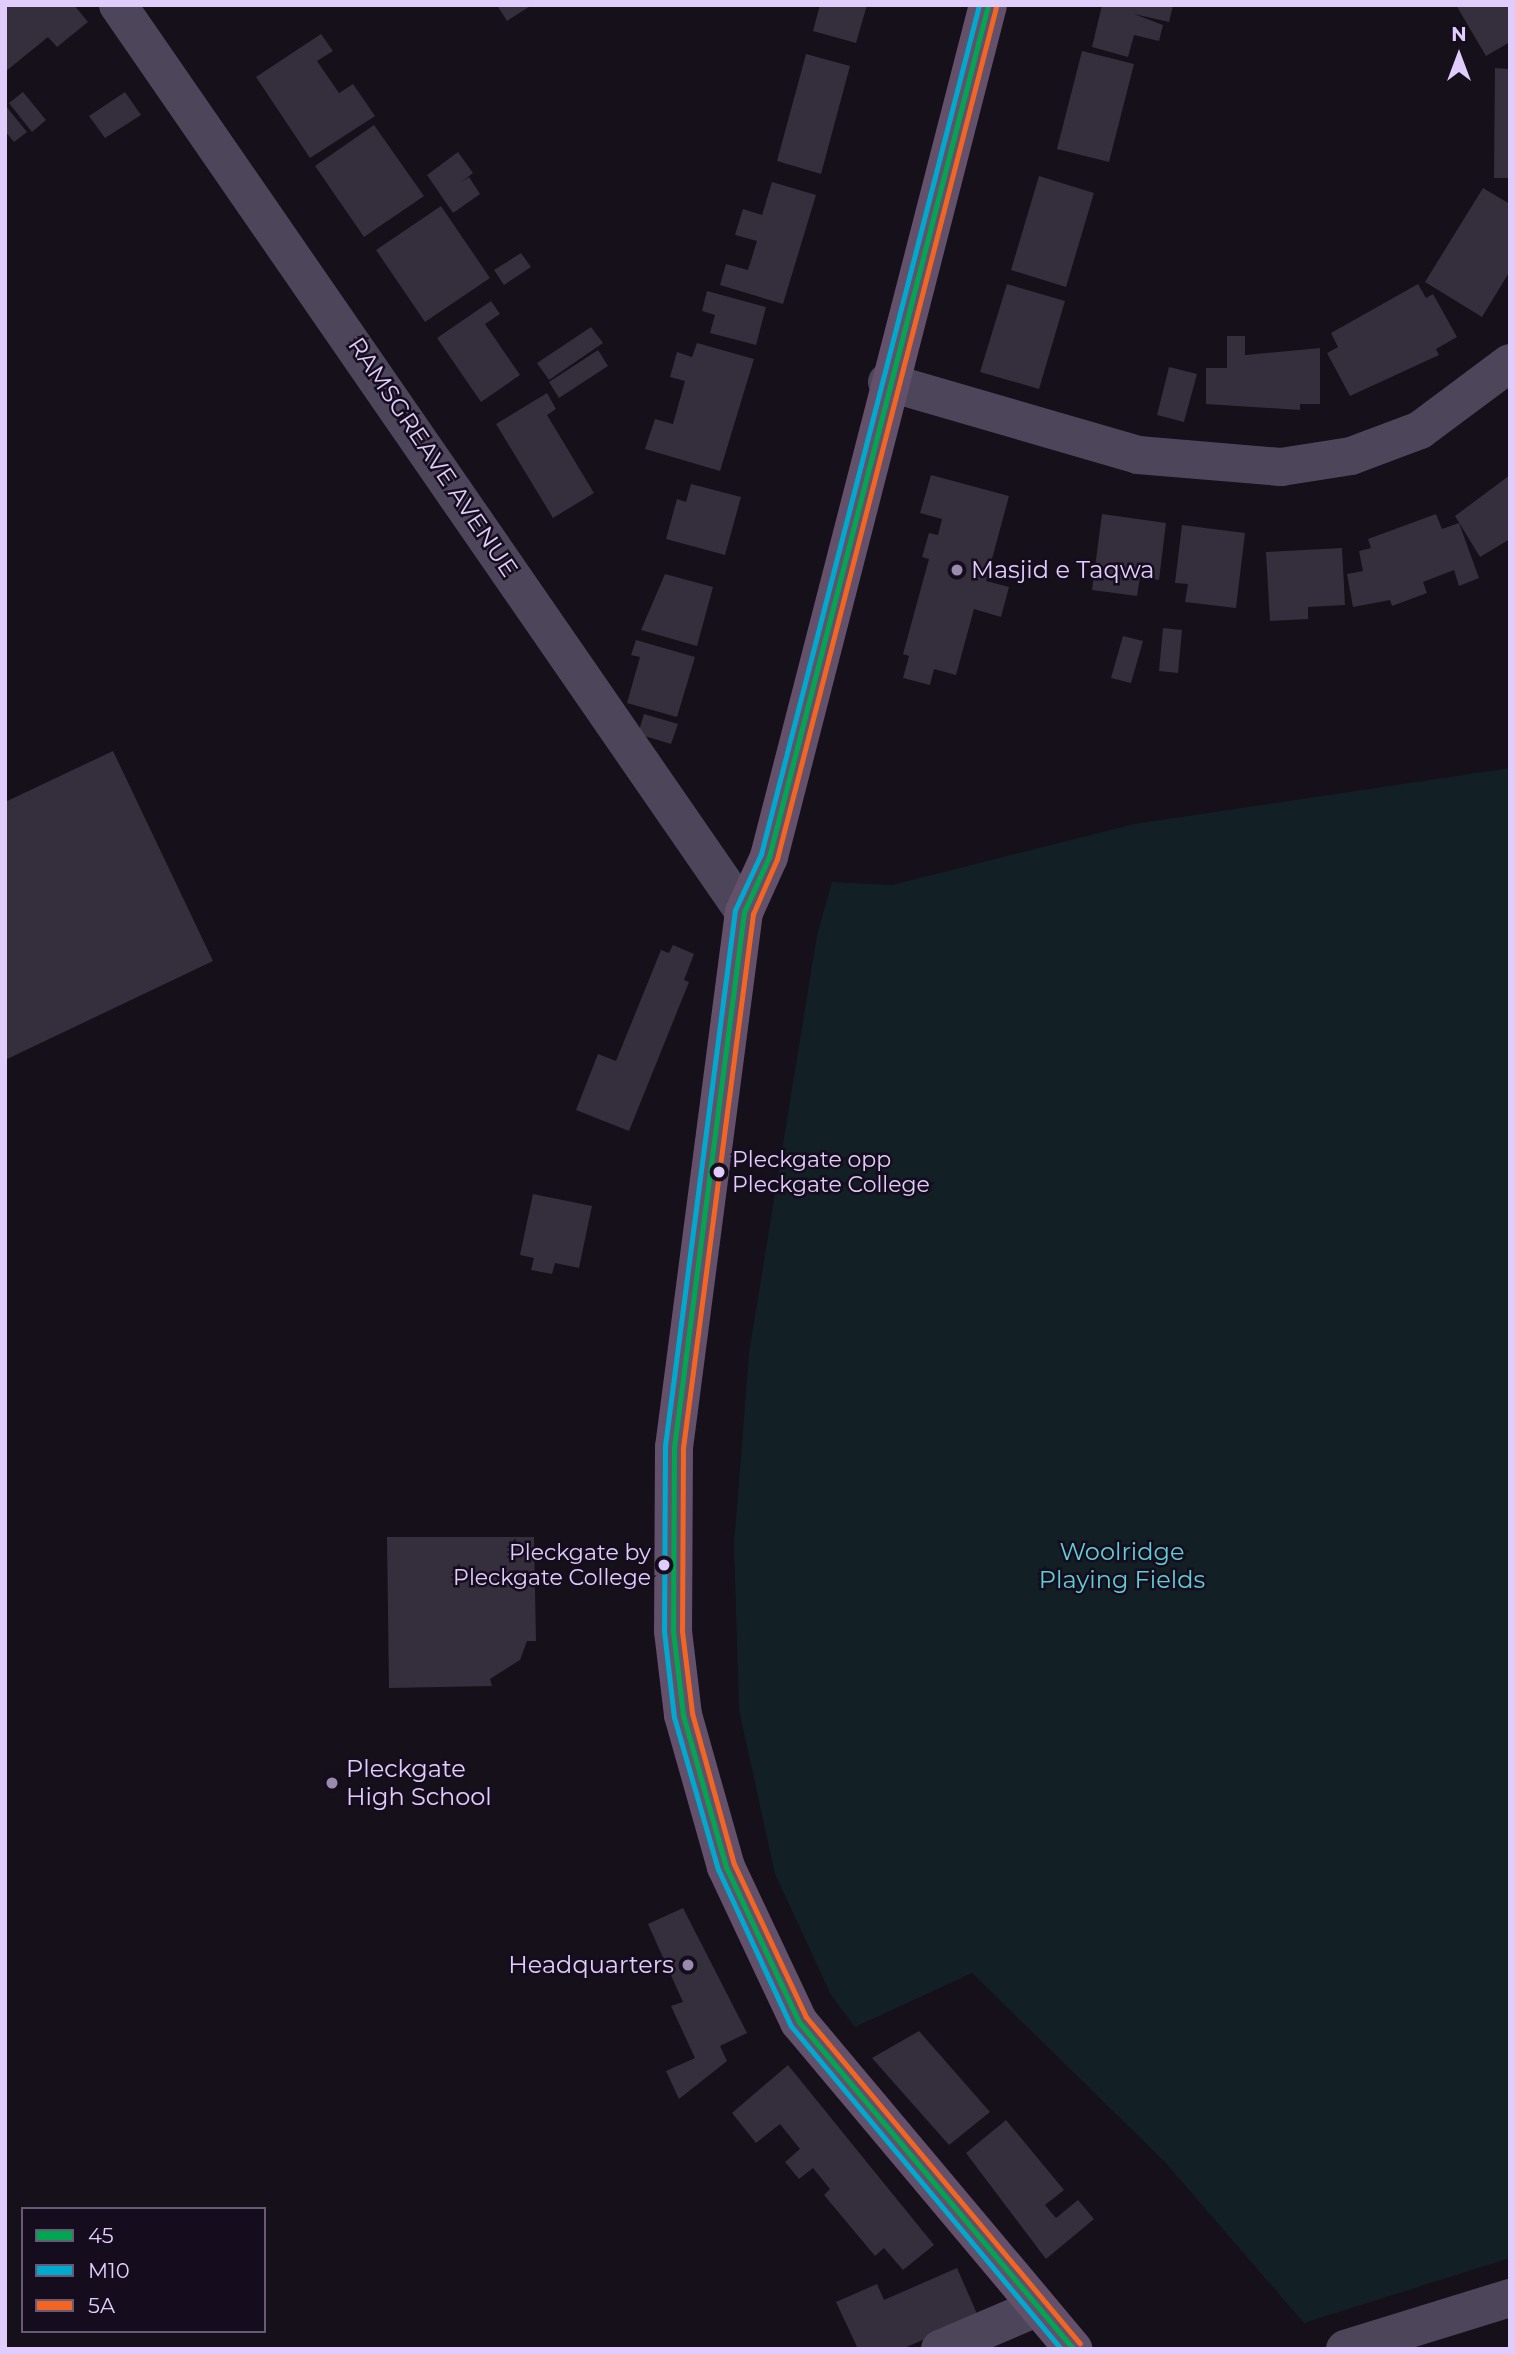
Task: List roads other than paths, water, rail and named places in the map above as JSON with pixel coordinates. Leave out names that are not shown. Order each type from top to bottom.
[{"type":"main road","points":[[988,5],[887,382],[769,858],[744,912],[674,1447],[673,1631],[683,1715],[726,1867],[799,2022],[1034,2309],[1073,2349]]},
{"type":"street","name":"RAMSGREAVE AVENUE","points":[[118,5],[744,912]]},
{"type":"street","points":[[887,382],[1138,454],[1281,467],[1351,456],[1420,429],[1510,363]]},
{"type":"street","points":[[1345,2349],[1510,2298]]},
{"type":"street","points":[[940,2349],[1034,2309]]},
{"type":"place","name":"Masjid e Taqwa","points":[[957,570]]},
{"type":"place","name":"Pleckgate opp Pleckgate College","points":[[719,1172]]},
{"type":"place","name":"Pleckgate by Pleckgate College","points":[[664,1565]]},
{"type":"place","name":"Pleckgate High School","points":[[332,1783]]},
{"type":"place","name":"Headquarters","points":[[688,1965]]},
{"type":"park label","name":"Woolridge Playing Fields","points":[[1122,1566]]}]
